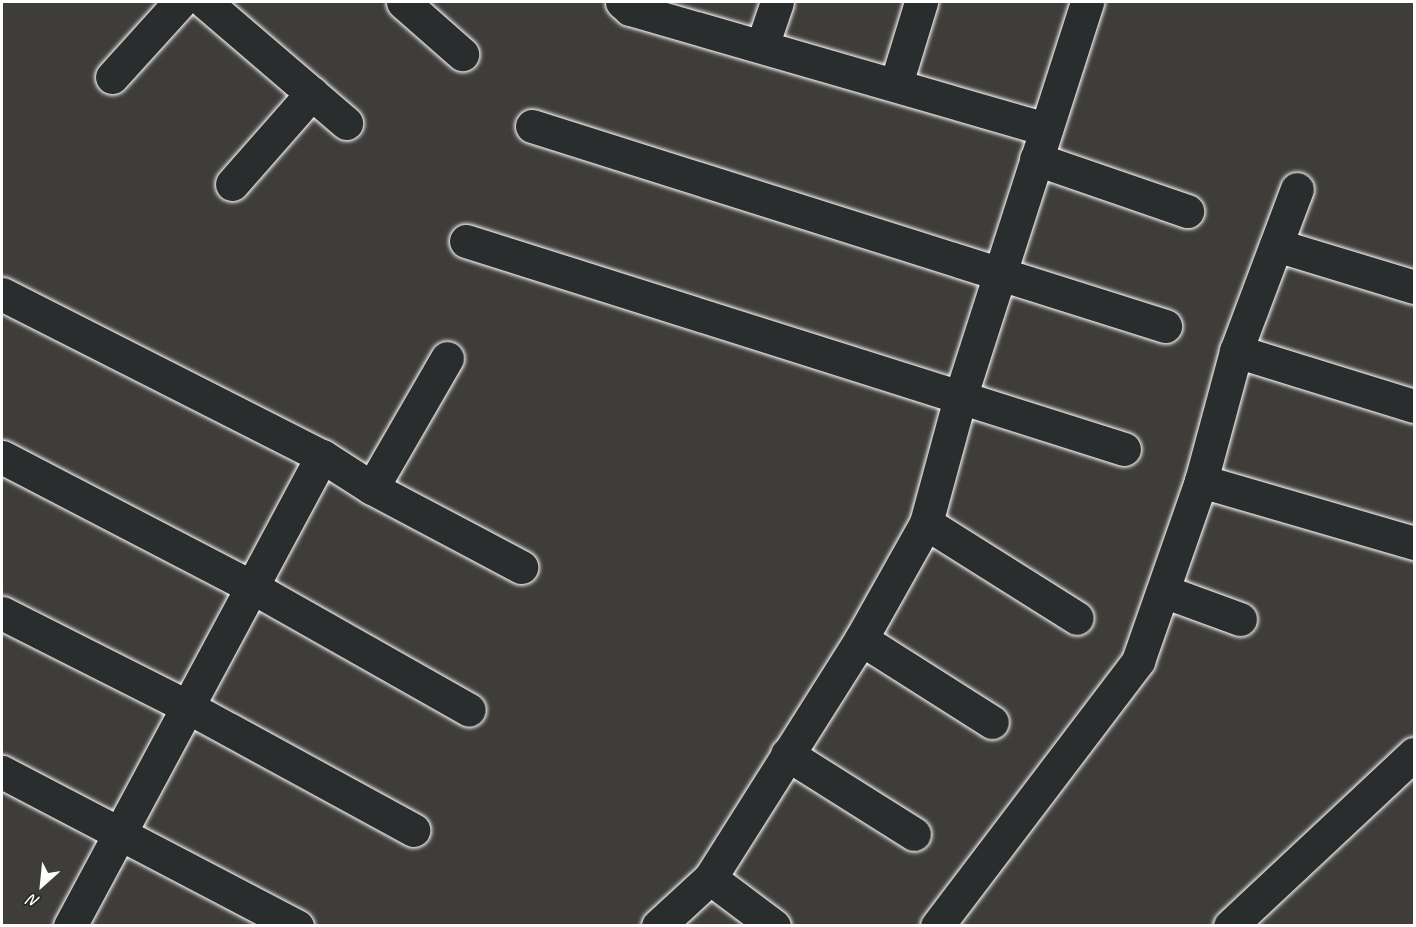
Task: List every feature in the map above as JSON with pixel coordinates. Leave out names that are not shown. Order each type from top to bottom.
[{"type":"street","points":[[205,2],[346,123]]},
{"type":"street","points":[[404,2],[462,54]]},
{"type":"street","points":[[622,2],[630,9],[896,84],[1041,144],[1187,211]]},
{"type":"street","points":[[762,46],[777,2]]},
{"type":"street","points":[[896,84],[921,2]]},
{"type":"street","points":[[658,926],[710,878],[861,639],[926,524],[960,398],[1086,2]]},
{"type":"street","points":[[112,77],[165,6]]},
{"type":"street","points":[[232,184],[312,93]]},
{"type":"street","points":[[532,126],[1165,326]]},
{"type":"street","points":[[937,926],[1138,661],[1201,481],[1236,351],[1297,189]]},
{"type":"street","points":[[465,241],[1124,449]]},
{"type":"street","points":[[1276,245],[1414,287]]},
{"type":"street","points":[[2,294],[322,456],[372,488],[521,567]]},
{"type":"street","points":[[1236,351],[1414,406]]},
{"type":"street","points":[[372,488],[447,358]]},
{"type":"street","points":[[70,926],[118,831],[322,456]]},
{"type":"street","points":[[2,457],[252,587],[469,710]]},
{"type":"street","points":[[1201,481],[1414,543]]},
{"type":"street","points":[[926,524],[1077,618]]},
{"type":"street","points":[[1163,591],[1240,619]]},
{"type":"street","points":[[2,613],[186,706],[413,830]]},
{"type":"street","points":[[861,639],[992,722]]},
{"type":"street","points":[[787,754],[914,834]]},
{"type":"street","points":[[1230,926],[1414,754]]},
{"type":"street","points":[[2,772],[297,926]]},
{"type":"street","points":[[710,878],[774,926]]}]
